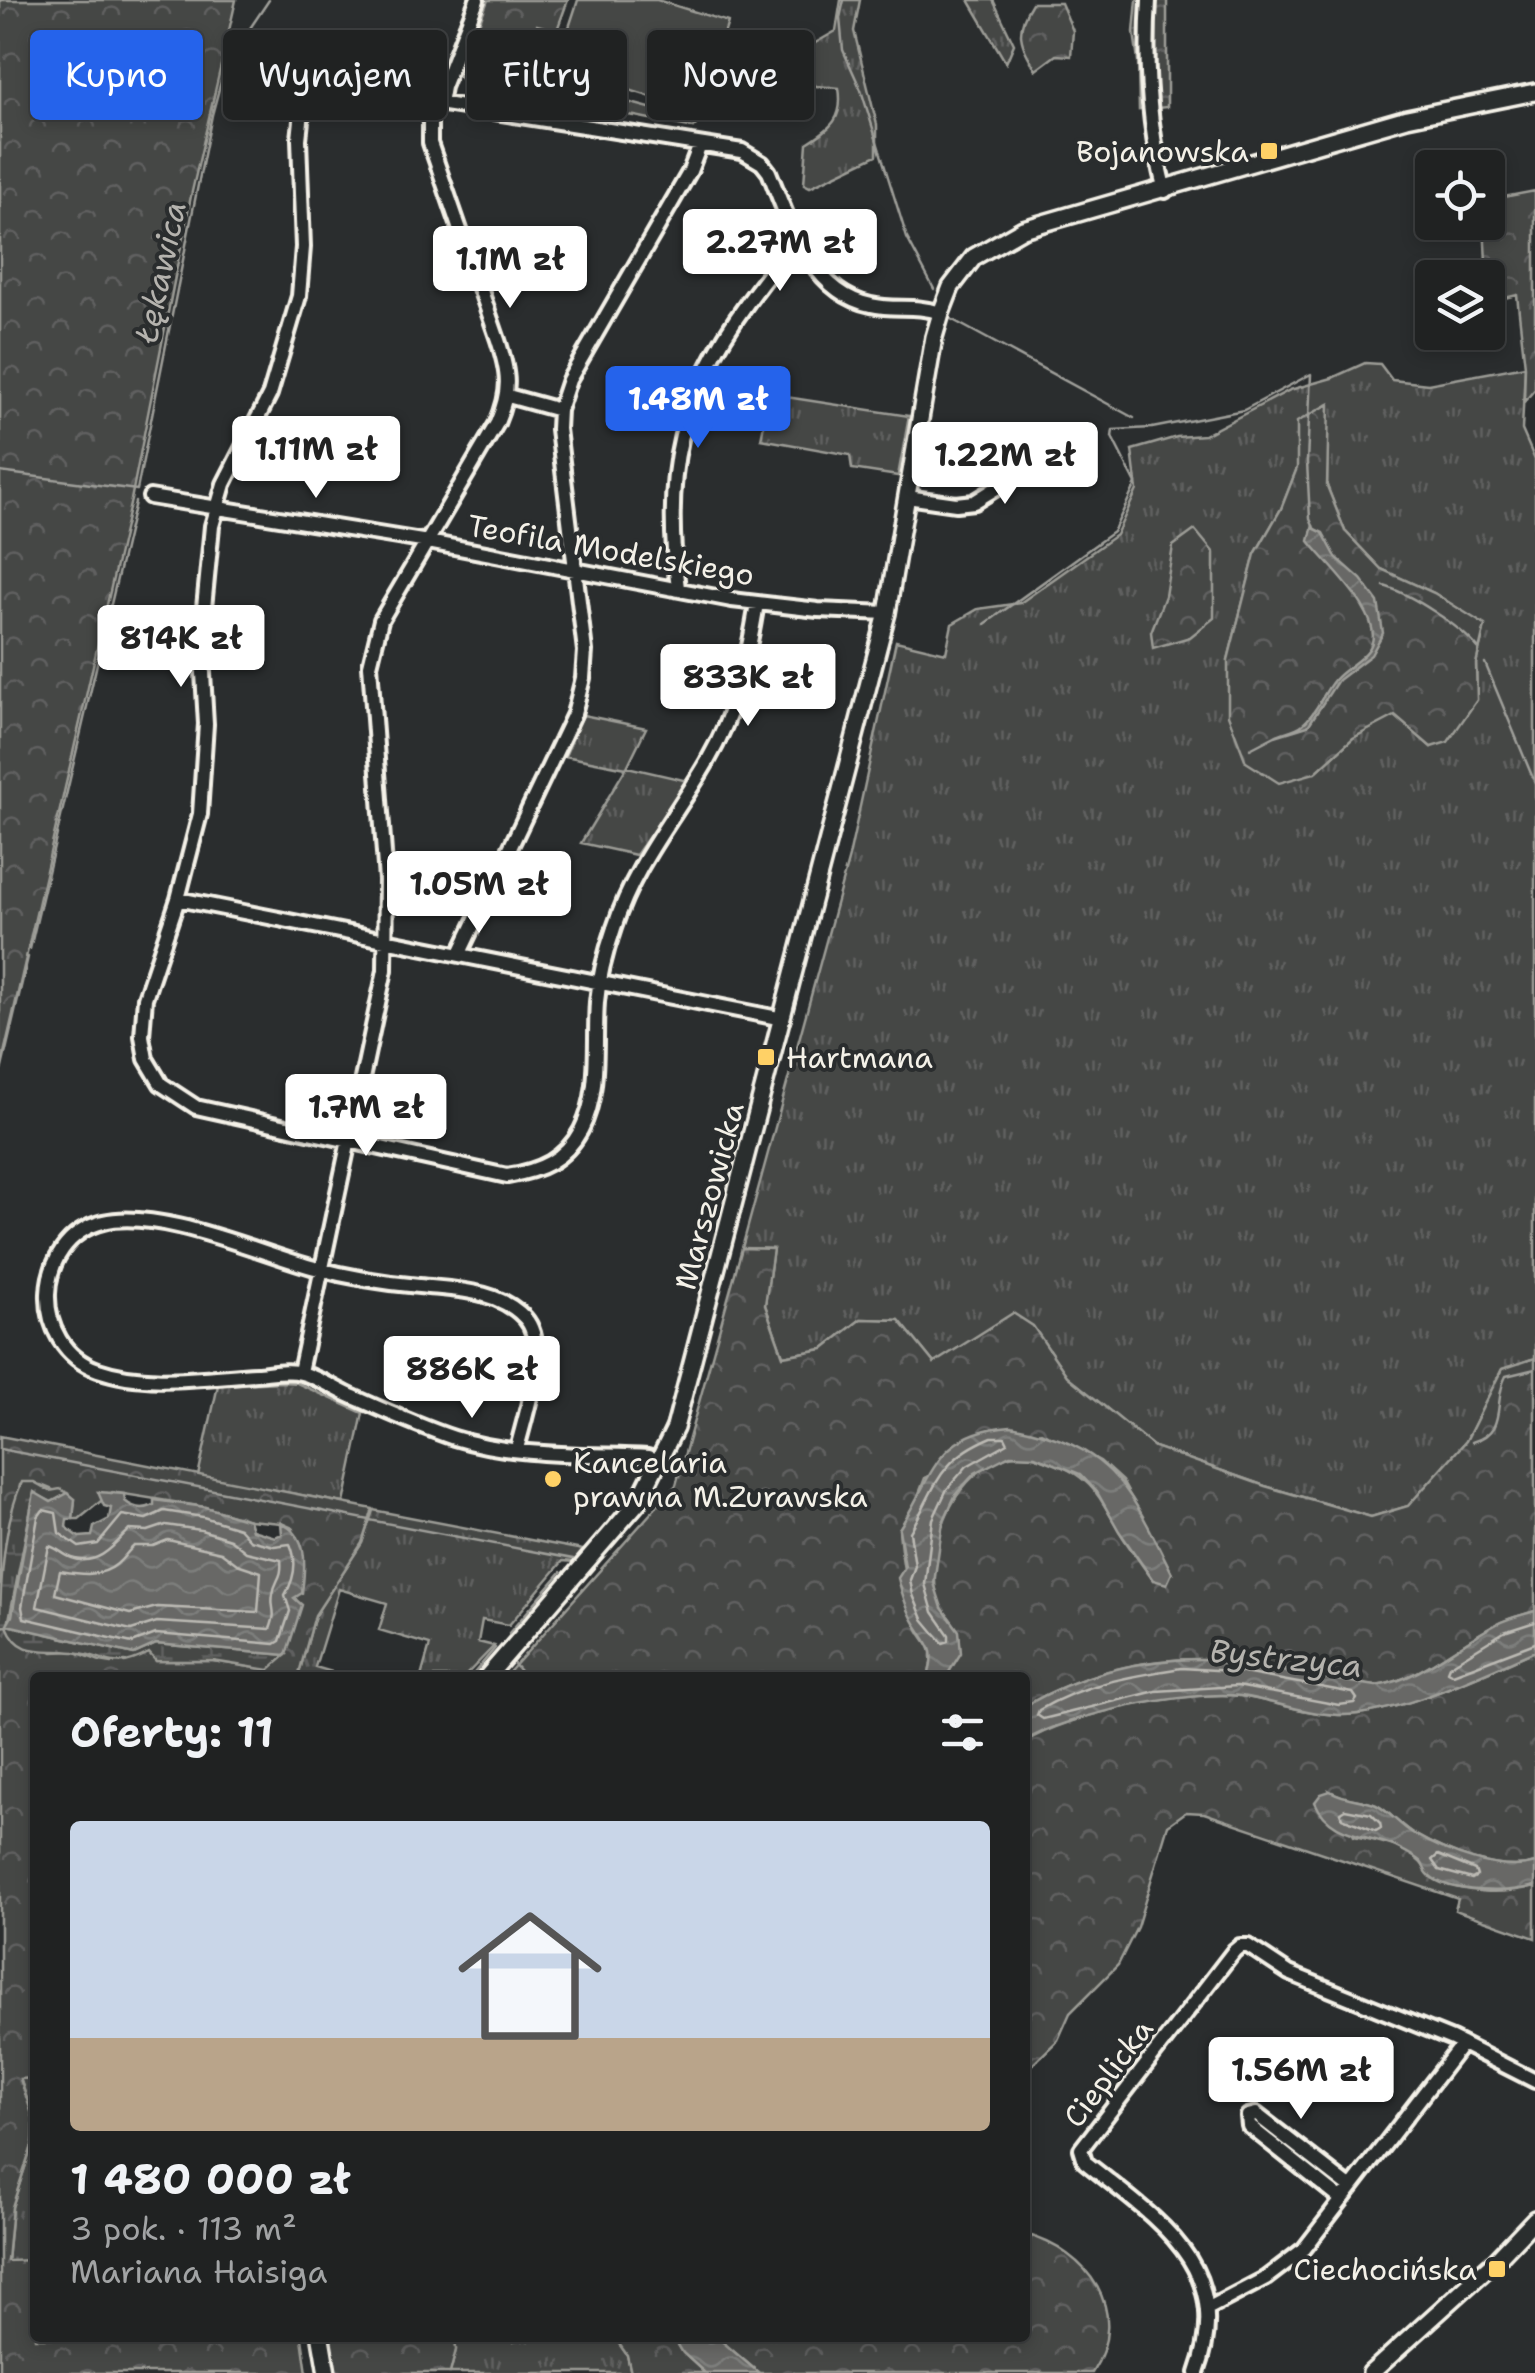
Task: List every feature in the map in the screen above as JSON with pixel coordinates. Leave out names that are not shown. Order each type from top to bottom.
[{"type":"street","points":[[447,74],[476,0]]},
{"type":"street","points":[[1149,0],[1150,84],[1166,191]]},
{"type":"street","name":"Marszowicka","points":[[491,1672],[638,1502],[660,1464],[685,1394],[887,613],[934,337],[959,275],[988,246],[1024,229],[1166,191],[1407,118],[1535,92]]},
{"type":"street","points":[[447,105],[742,151],[762,163],[800,244],[831,284],[849,297],[871,305],[913,306],[941,313]]},
{"type":"street","points":[[301,120],[302,247],[298,296],[270,394],[224,484],[206,556],[201,639],[205,768],[200,814],[178,899],[145,998],[142,1036],[146,1059],[156,1078],[170,1092],[196,1107],[507,1176],[536,1172],[561,1157],[580,1132],[592,1104],[601,981],[614,929],[649,848],[700,774],[724,729],[738,694],[758,603]]},
{"type":"street","points":[[300,1372],[385,970],[386,880],[370,666],[381,620],[497,423],[508,396],[502,352],[430,144],[433,120]]},
{"type":"street","points":[[460,954],[574,714],[584,678],[559,410],[569,380],[690,171],[700,145]]},
{"type":"street","points":[[678,588],[671,488],[677,445],[690,406],[736,318],[759,286],[800,244]]},
{"type":"street","points":[[508,396],[559,410]]},
{"type":"street","points":[[907,497],[956,504],[974,502],[1084,434]]},
{"type":"street","name":"Teofila Modelskiego","points":[[150,497],[428,542],[758,603],[887,613]]},
{"type":"street","points":[[386,880],[486,898]]},
{"type":"street","points":[[178,899],[783,1019]]},
{"type":"street","points":[[517,1449],[538,1352],[535,1334],[526,1319],[509,1305],[460,1289],[320,1270],[188,1229],[117,1219],[90,1226],[76,1236],[61,1252],[49,1278],[48,1312],[56,1334],[75,1357],[97,1370],[166,1378],[300,1372],[404,1420],[456,1438],[517,1449],[648,1457],[660,1464]]},
{"type":"street","name":"Cieplicka","points":[[1209,2308],[1195,2269],[1174,2235],[1085,2162],[1081,2149],[1234,1951],[1248,1946],[1262,1958],[1313,1984],[1462,2044]]},
{"type":"street","points":[[1197,2373],[1209,2308],[1252,2287],[1304,2249],[1462,2044],[1535,2081]]},
{"type":"street","points":[[1256,2114],[1347,2194],[1249,2126],[1248,2116],[1256,2114]]},
{"type":"street","points":[[1371,2373],[1535,2220]]},
{"type":"street","points":[[322,2342],[326,2373]]},
{"type":"green space","points":[[0,0],[236,0],[229,30],[223,30],[223,57],[191,196],[131,500],[0,1071]]},
{"type":"green space","points":[[488,0],[568,0],[557,30],[537,25],[536,30],[477,30]]},
{"type":"green space","points":[[578,0],[657,0],[728,22],[725,30],[647,30],[647,96],[627,89],[627,30],[568,30]]},
{"type":"green space","points":[[841,0],[860,0],[854,31],[877,125],[877,155],[810,187],[804,184],[807,143],[834,122],[840,99],[839,88],[814,84],[814,44],[836,31]]},
{"type":"green space","points":[[969,0],[993,0],[1014,44],[1006,63]]},
{"type":"green space","points":[[1137,0],[1167,0],[1167,107],[1139,110],[1134,32]]},
{"type":"green space","points":[[1032,3],[1061,3],[1073,31],[1071,56],[1056,55],[1036,70],[1021,37],[1023,21]]},
{"type":"green space","points":[[467,55],[467,86],[459,76]]},
{"type":"green space","points":[[627,102],[647,107],[647,118],[627,115]]},
{"type":"green space","points":[[655,120],[698,121],[694,128]]},
{"type":"green space","points":[[1535,191],[1535,389],[1524,402],[1525,366],[1517,295],[1505,298],[1505,260],[1486,260],[1485,240],[1505,240],[1505,197]]},
{"type":"green space","points":[[1365,363],[1380,364],[1392,380],[1428,384],[1525,366],[1522,430],[1535,460],[1535,1358],[1502,1369],[1466,1441],[1408,1506],[1371,1517],[1265,1486],[1154,1447],[1067,1376],[1033,1327],[934,1363],[899,1320],[861,1319],[823,1349],[783,1356],[765,1305],[773,1249],[742,1248],[849,857],[896,641],[946,653],[952,624],[978,609],[1020,603],[1116,535],[1137,490],[1132,450],[1177,437],[1204,435],[1290,390]],"holes":[[[1328,404],[1327,486],[1345,531],[1381,569],[1434,593],[1485,626],[1476,664],[1477,700],[1431,747],[1395,715],[1353,738],[1315,773],[1228,660],[1255,554],[1281,509]]]},
{"type":"green space","points":[[754,392],[909,416],[898,476],[852,469],[850,455],[761,439],[765,419]]},
{"type":"green space","points":[[1329,404],[1327,486],[1345,531],[1381,569],[1434,593],[1485,625],[1476,664],[1477,700],[1448,742],[1431,747],[1395,716],[1353,738],[1315,773],[1279,783],[1246,762],[1228,715],[1228,660],[1255,554],[1281,509],[1297,468],[1297,422]]},
{"type":"green space","points":[[1195,530],[1214,553],[1214,618],[1190,637],[1153,648],[1151,632],[1165,596],[1173,546]]},
{"type":"green space","points":[[583,715],[646,728],[627,767],[688,781],[636,855],[581,843],[626,768],[565,756]]},
{"type":"green space","points":[[742,1248],[773,1249],[765,1305],[783,1356],[823,1349],[861,1319],[899,1320],[934,1363],[1013,1313],[1033,1326],[1067,1376],[1154,1447],[1265,1486],[1371,1517],[1408,1506],[1466,1441],[1502,1369],[1535,1358],[1535,1611],[1497,1624],[1408,1676],[1375,1686],[1250,1663],[1178,1660],[1099,1674],[1030,1703],[1030,1672],[949,1672],[960,1644],[959,1633],[937,1596],[935,1562],[943,1524],[973,1477],[1006,1457],[1034,1456],[1081,1477],[1097,1494],[1153,1580],[1172,1573],[1122,1481],[1100,1461],[1041,1432],[925,1478],[899,1529],[914,1618],[930,1649],[929,1672],[509,1672],[676,1485]]},
{"type":"green space","points":[[297,1383],[363,1413],[344,1503],[198,1476],[218,1385]]},
{"type":"green space","points":[[0,1436],[373,1509],[362,1543],[315,1615],[299,1672],[30,1672],[30,2078],[20,2079],[30,2108],[30,2152],[12,2207],[7,2261],[30,2260],[30,2342],[303,2342],[307,2373],[0,2373],[0,1627],[7,1625],[53,1652],[73,1651],[112,1663],[149,1653],[156,1661],[213,1661],[269,1670],[296,1601],[293,1528],[205,1507],[112,1492],[79,1519],[73,1519],[75,1499],[41,1485],[20,1485],[0,1586]]},
{"type":"green space","points":[[22,1482],[68,1493],[52,1502],[34,1493],[8,1625],[134,1654],[156,1644],[286,1655],[269,1670],[213,1661],[156,1661],[149,1653],[117,1663],[74,1652],[26,1648],[7,1626],[0,1627],[7,1534]]},
{"type":"green space","points":[[373,1510],[583,1550],[573,1562],[563,1561],[509,1625],[482,1620],[478,1642],[494,1646],[469,1672],[422,1672],[430,1645],[379,1630],[387,1603],[339,1589],[315,1667],[332,1672],[300,1672],[315,1615],[362,1543]]},
{"type":"green space","points":[[1535,1651],[1535,1863],[1506,1866],[1457,1854],[1414,1834],[1376,1805],[1330,1791],[1354,1836],[1406,1851],[1434,1879],[1458,1888],[1484,1891],[1535,1886],[1535,1938],[1455,1910],[1458,1899],[1204,1813],[1186,1812],[1168,1825],[1137,1927],[1118,1965],[1070,2013],[1058,2040],[1030,2067],[1030,1739],[1099,1713],[1161,1700],[1240,1696],[1339,1715],[1386,1709],[1438,1692]]},
{"type":"green space","points":[[20,2078],[30,2078],[30,2108]]},
{"type":"green space","points":[[30,2152],[30,2260],[7,2262],[12,2207]]},
{"type":"green space","points":[[1030,2236],[1068,2254],[1097,2287],[1105,2306],[1103,2350],[1092,2373],[759,2373],[723,2342],[1030,2342]]},
{"type":"green space","points":[[331,2342],[455,2342],[450,2373],[336,2373]]},
{"type":"green space","points":[[455,2342],[618,2342],[627,2355],[631,2373],[450,2373]]},
{"type":"green space","points":[[618,2342],[676,2342],[705,2373],[631,2373],[627,2355]]},
{"type":"water","points":[[1313,525],[1323,533],[1336,557],[1361,579],[1378,602],[1383,633],[1371,655],[1338,680],[1308,726],[1275,736],[1308,719],[1334,680],[1369,649],[1373,637],[1364,608],[1309,541]]},
{"type":"water","points":[[1011,1426],[1045,1435],[1073,1445],[1095,1459],[1129,1494],[1172,1573],[1167,1584],[1153,1580],[1097,1492],[1080,1474],[1035,1456],[1010,1455],[975,1473],[956,1494],[943,1522],[934,1583],[942,1608],[959,1631],[961,1653],[949,1672],[929,1672],[930,1649],[910,1614],[898,1578],[905,1567],[899,1529],[939,1460],[966,1437]]},
{"type":"water","points":[[34,1492],[51,1502],[68,1493],[75,1499],[73,1519],[67,1519],[66,1527],[79,1537],[92,1536],[94,1527],[109,1519],[111,1508],[104,1506],[98,1492],[124,1494],[125,1501],[139,1508],[154,1505],[154,1500],[205,1507],[249,1520],[252,1530],[275,1537],[282,1534],[281,1523],[297,1536],[304,1553],[302,1593],[294,1598],[302,1605],[286,1655],[156,1644],[134,1654],[7,1625],[12,1616]]},
{"type":"water","points":[[1535,1611],[1535,1651],[1438,1692],[1386,1709],[1339,1715],[1241,1696],[1192,1697],[1098,1713],[1030,1738],[1030,1703],[1067,1685],[1112,1670],[1158,1661],[1206,1659],[1376,1686],[1409,1676],[1510,1618]]},
{"type":"water","points":[[1330,1791],[1376,1805],[1414,1834],[1457,1854],[1506,1866],[1535,1863],[1535,1886],[1480,1890],[1438,1881],[1408,1853],[1329,1822],[1315,1802]]},
{"type":"water","points":[[676,2342],[723,2342],[759,2373],[705,2373]]},
{"type":"waterway","name":"Łękawica","points":[[249,30],[269,0]]},
{"type":"waterway","points":[[844,0],[840,18],[843,50],[861,90],[907,238],[934,289]]},
{"type":"waterway","name":"Łękawica","points":[[0,472],[137,490],[223,74]]},
{"type":"waterway","points":[[951,319],[1134,418]]},
{"type":"waterway","points":[[985,624],[1113,532],[1136,484],[1112,437],[1113,430],[1152,428],[1244,410],[1311,374],[1307,462],[1310,519],[1314,528]]},
{"type":"waterway","name":"Łękawica","points":[[30,949],[135,502]]},
{"type":"waterway","points":[[1384,586],[1434,612],[1478,648]]},
{"type":"waterway","points":[[1485,663],[1535,783]]},
{"type":"waterway","points":[[1250,749],[1275,736]]},
{"type":"waterway","name":"Łękawica","points":[[0,1076],[28,957]]},
{"type":"waterway","points":[[714,1247],[739,1152]]},
{"type":"waterway","points":[[678,1386],[711,1257]]},
{"type":"waterway","points":[[1472,1442],[1491,1431],[1506,1376],[1535,1369]]},
{"type":"waterway","points":[[658,1445],[676,1396]]},
{"type":"waterway","points":[[0,1449],[573,1559]]},
{"type":"waterway","points":[[509,1633],[561,1572]]},
{"type":"waterway","points":[[475,1672],[495,1648]]},
{"type":"waterway","points":[[514,1664],[521,1672]]},
{"type":"place","name":"Bojanowska","points":[[1269,151]]},
{"type":"place","name":"Hartmana","points":[[766,1057]]},
{"type":"place","name":"Kancelaria prawna M.Zurawska","points":[[553,1479]]},
{"type":"place","name":"Ciechocińska","points":[[1497,2269]]},
{"type":"water label","name":"Bystrzyca","points":[[1286,1658]]}]
